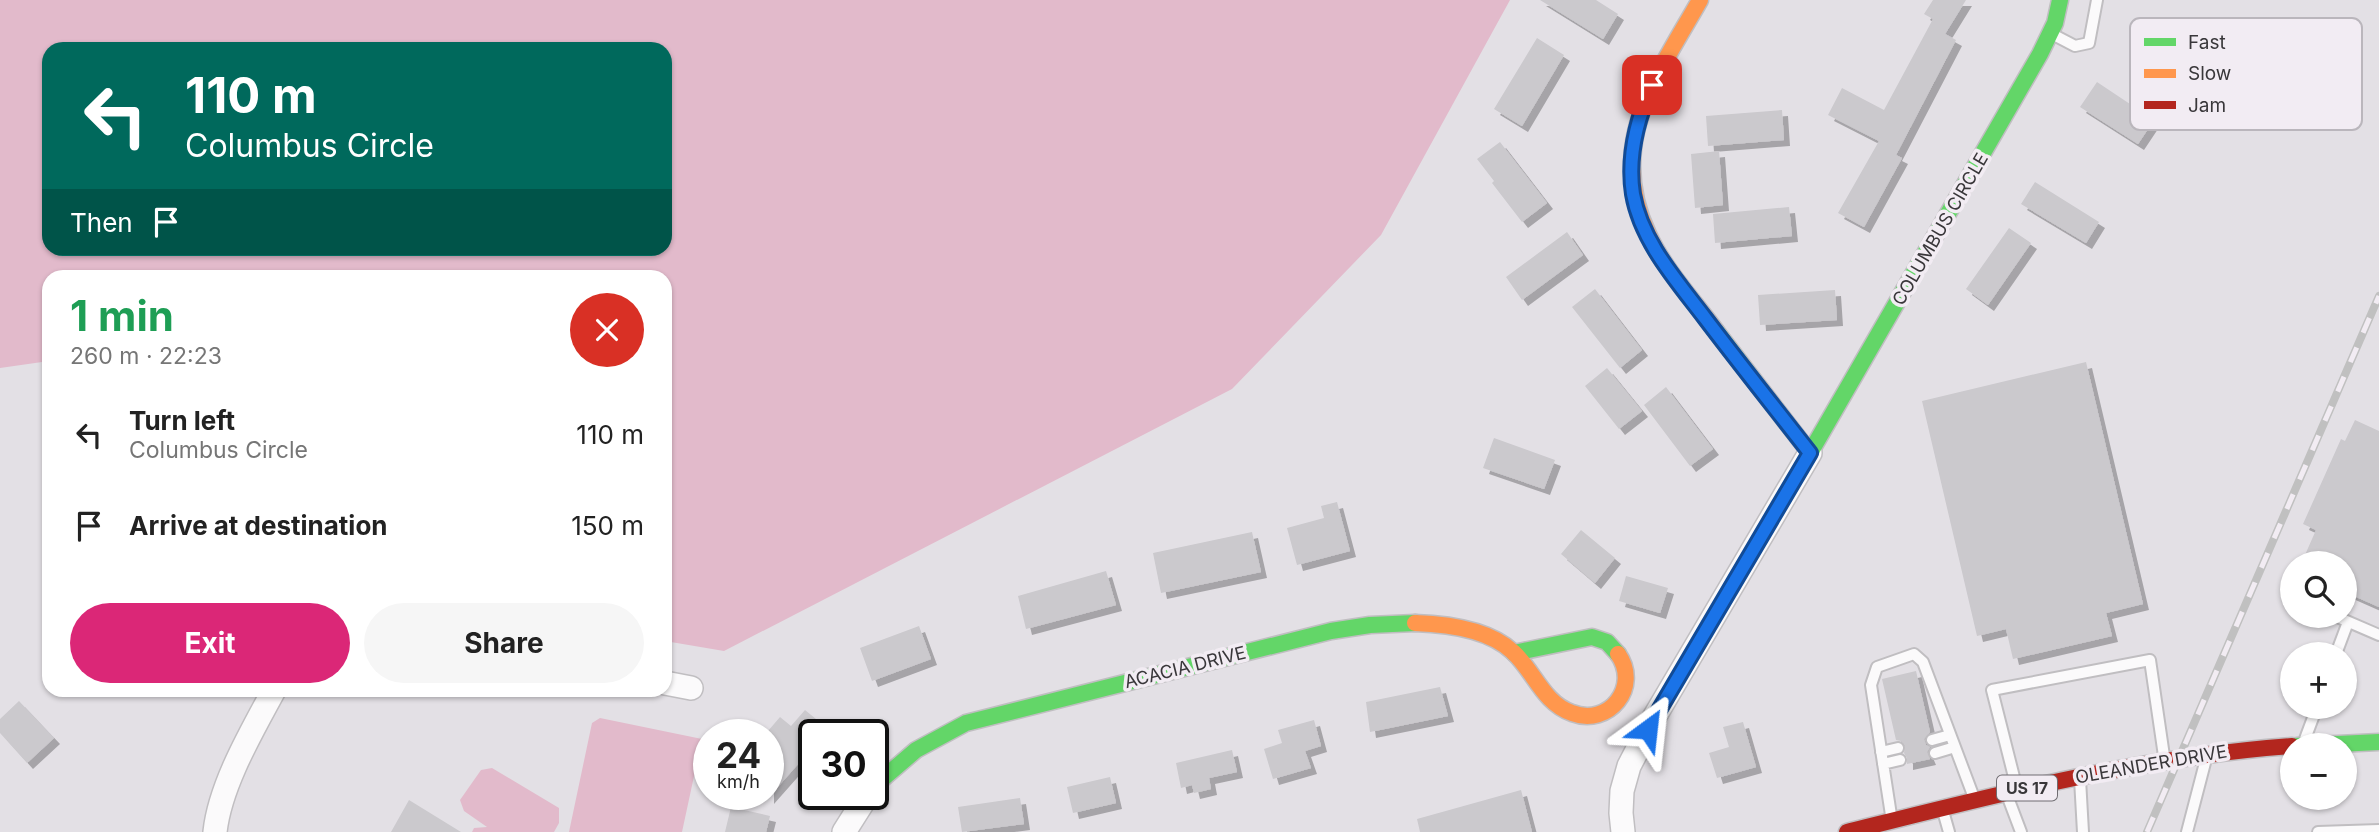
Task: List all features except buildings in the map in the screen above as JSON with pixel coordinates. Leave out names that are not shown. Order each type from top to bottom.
[{"type":"street","points":[[1700,0],[1642,108],[1633,137],[1633,194],[1648,235],[1674,276],[1810,453]]},
{"type":"street","name":"COLUMBUS CIRCLE","points":[[1623,832],[1622,791],[1629,766],[1655,716],[1810,453],[2050,33],[2060,0]]},
{"type":"street","name":"ACACIA DRIVE","points":[[889,771],[926,741],[966,723],[1331,631],[1380,623],[1430,623],[1472,632],[1493,640],[1514,653],[1546,695],[1569,713],[1581,717],[1594,717],[1605,713],[1625,694],[1628,673],[1624,661],[1603,639],[1583,637],[1546,648],[1514,653]]},
{"type":"street","points":[[672,684],[691,688]]},
{"type":"street","points":[[215,832],[232,775],[271,697]]},
{"type":"street","name":"OLEANDER DRIVE","points":[[2357,743],[2379,742]]},
{"type":"street","name":"OLEANDER DRIVE","points":[[1847,832],[2079,775],[2239,748],[2280,747]]},
{"type":"street","points":[[844,832],[858,810]]},
{"type":"lane","points":[[2050,33],[2075,46],[2089,43],[2097,0]]},
{"type":"lane","points":[[2357,626],[2379,635]]},
{"type":"lane","points":[[1892,821],[1871,685],[1877,667],[1914,654],[1923,662],[1976,801]]},
{"type":"lane","points":[[2021,832],[1992,690],[2150,660],[2164,759]]},
{"type":"lane","points":[[1922,696],[1934,692]]},
{"type":"lane","points":[[1874,708],[1888,706]]},
{"type":"lane","points":[[1932,740],[1950,735]]},
{"type":"lane","points":[[1935,753],[1955,747]]},
{"type":"lane","points":[[1881,752],[1898,748]]},
{"type":"lane","points":[[2187,832],[2208,753]]},
{"type":"lane","points":[[1883,764],[1900,760]]},
{"type":"lane","points":[[2079,775],[2083,832]]},
{"type":"lane","points":[[1943,809],[1949,832]]},
{"type":"lane","points":[[2318,832],[2379,830]]},
{"type":"shaded area","points":[[0,0],[1510,0],[1381,235],[1232,389],[724,651],[672,642],[672,270],[42,270],[42,362],[0,368]]},
{"type":"shaded area","points":[[600,718],[693,737],[693,781],[682,832],[569,832],[592,723]]},
{"type":"shaded area","points":[[492,768],[559,808],[559,823],[554,832],[472,832],[474,828],[487,827],[464,811],[460,800],[481,770]]},
{"type":"railway","points":[[2147,832],[2379,296]]},
{"type":"traffic: fast","points":[[1716,331],[1810,453],[2040,54],[2055,23],[2060,0]]},
{"type":"traffic: fast","points":[[889,773],[916,750],[966,723],[1331,631],[1370,625],[1415,623]]},
{"type":"traffic: fast","points":[[1514,653],[1592,637],[1607,642],[1618,654]]},
{"type":"traffic: fast","points":[[2357,743],[2379,742]]},
{"type":"traffic: slow","points":[[1700,0],[1653,84],[1634,140],[1632,170],[1636,201],[1648,234],[1670,272],[1716,331]]},
{"type":"traffic: slow","points":[[1415,623],[1467,629],[1492,638],[1513,652],[1554,702],[1572,713],[1586,716],[1609,709],[1618,701],[1626,679],[1618,654]]},
{"type":"traffic: jam","points":[[1847,832],[2012,791],[2123,768],[2280,747]]},
{"type":"route","points":[[1648,729],[1810,453],[1674,276],[1641,220],[1633,194],[1633,137],[1652,85]]}]
